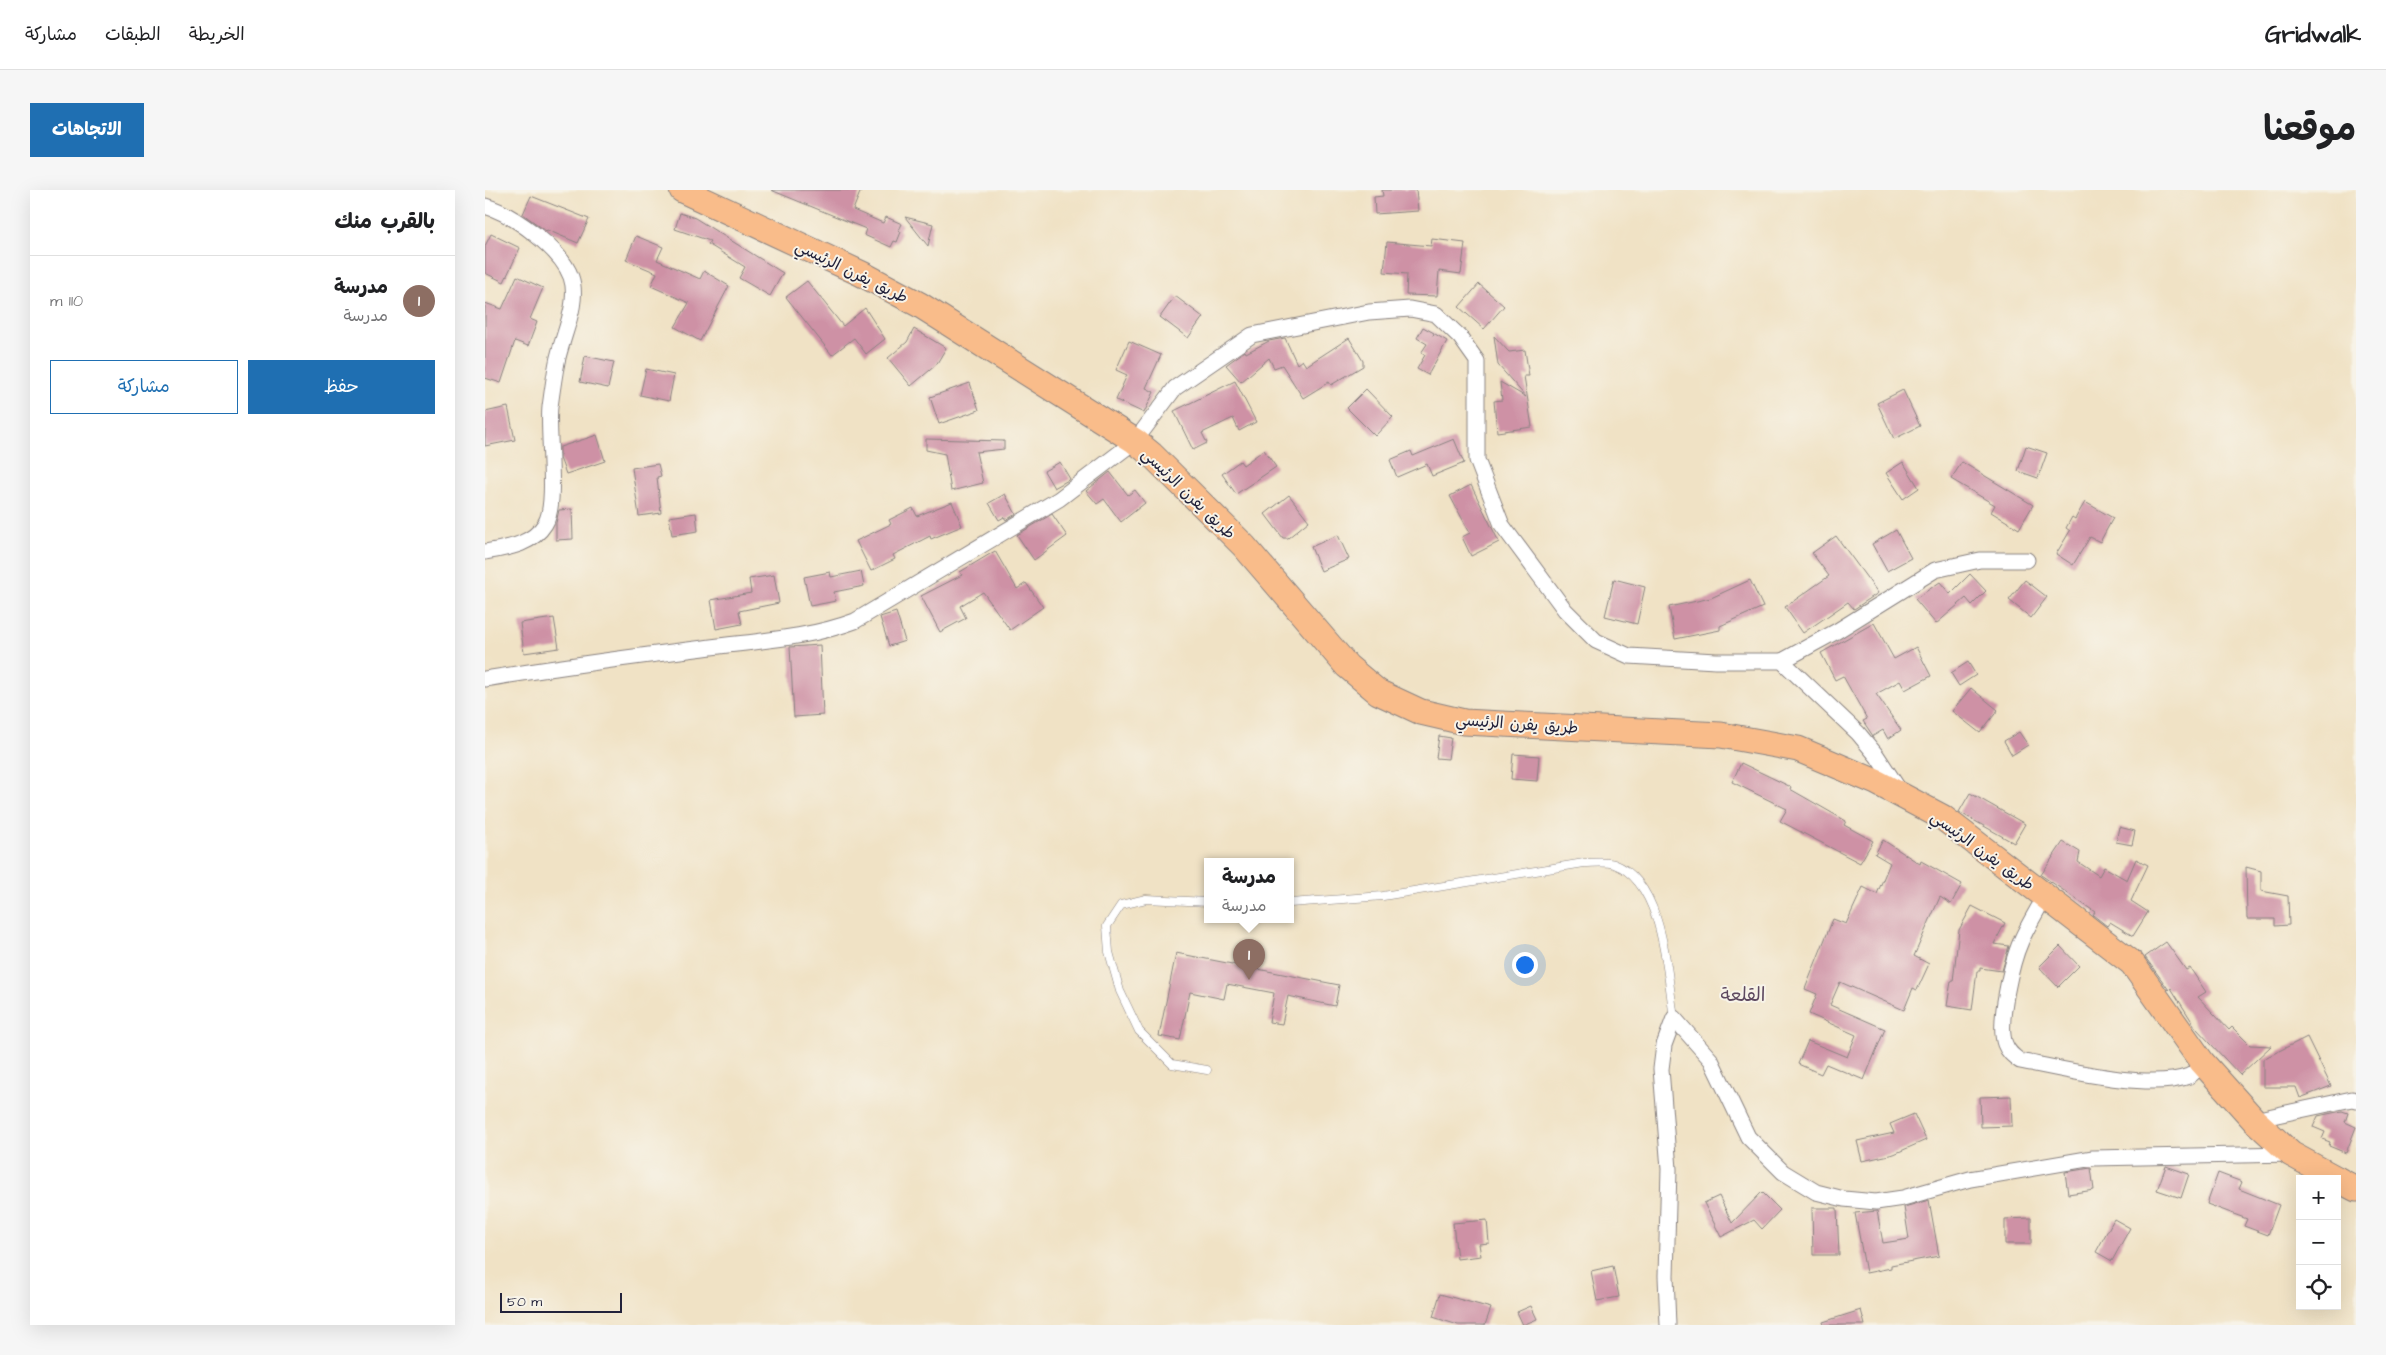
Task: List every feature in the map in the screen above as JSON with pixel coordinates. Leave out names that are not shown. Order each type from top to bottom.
[{"type":"main road","name":"طريق يفرن الرئيسي","points":[[684,190],[862,274],[920,305],[1135,441],[1152,455],[1244,546],[1347,666],[1378,692],[1421,712],[1464,722],[1721,735],[1798,749],[1876,782],[1941,817],[2132,963],[2203,1062],[2254,1120],[2291,1154],[2330,1175]]},
{"type":"main road","name":"طريق يفرن الرئيسي","points":[[2341,1181],[2356,1189]]},
{"type":"street","points":[[485,206],[521,223],[543,241],[570,275],[574,290],[557,362],[549,410],[551,508],[546,524],[533,538],[515,546],[485,552]]},
{"type":"street","points":[[485,679],[572,665],[788,637],[842,626],[855,621],[1059,499],[1135,441],[1175,388],[1252,335],[1369,312],[1410,309],[1436,314],[1460,337],[1477,361],[1477,460],[1502,525],[1565,610],[1596,641],[1629,656],[1716,662],[1782,660],[1837,631],[1935,570],[1980,560],[2027,560]]},
{"type":"street","points":[[1782,660],[1858,732],[1877,756],[1903,796]]},
{"type":"street","points":[[2045,896],[2021,942],[2010,979],[2003,1014],[2004,1042],[2010,1054],[2020,1061],[2103,1076],[2149,1081],[2190,1076],[2203,1062]]},
{"type":"street","points":[[1668,1325],[1669,1169],[1661,1068],[1664,1044],[1674,1018],[1711,1060],[1749,1137],[1783,1172],[1816,1192],[1844,1199],[1885,1201],[1970,1179],[2093,1158],[2291,1154]]},
{"type":"street","points":[[2254,1120],[2352,1099],[2356,1100]]},
{"type":"lane","points":[[1294,903],[1383,896],[1584,863],[1613,864],[1632,874],[1646,894],[1657,916],[1674,1018]]},
{"type":"lane","points":[[1204,902],[1146,899],[1121,905],[1107,926],[1109,952],[1120,991],[1139,1031],[1172,1064],[1207,1070]]},
{"type":"building","points":[[771,190],[861,190],[853,210],[883,223],[886,217],[902,224],[899,230],[901,232],[897,242],[894,241],[891,247],[864,235],[866,229]]},
{"type":"building","points":[[1382,190],[1416,190],[1418,211],[1375,214],[1374,197],[1383,196]]},
{"type":"building","points":[[531,196],[589,219],[578,243],[546,231],[523,214]]},
{"type":"building","points":[[680,213],[695,218],[783,273],[770,296],[739,278],[745,267],[708,244],[710,241],[675,229]]},
{"type":"building","points":[[905,217],[933,224],[928,246]]},
{"type":"building","points":[[491,234],[520,248],[504,282],[485,273],[485,246]]},
{"type":"building","points":[[636,236],[663,247],[657,260],[700,279],[704,271],[729,286],[700,341],[675,327],[689,303],[651,286],[657,273],[626,260]]},
{"type":"building","points":[[1432,239],[1465,243],[1461,274],[1439,271],[1437,296],[1406,295],[1407,274],[1384,272],[1387,242],[1431,246]]},
{"type":"building","points":[[517,276],[543,288],[530,319],[537,322],[528,346],[515,341],[501,383],[485,378],[485,303],[502,309]]},
{"type":"building","points":[[807,281],[843,326],[865,308],[885,339],[866,354],[854,338],[832,355],[786,297]]},
{"type":"building","points":[[1479,284],[1504,306],[1484,329],[1459,307]]},
{"type":"building","points":[[1175,296],[1203,317],[1188,338],[1160,317]]},
{"type":"building","points":[[1423,327],[1434,333],[1433,336],[1435,334],[1447,341],[1428,375],[1417,369],[1425,355],[1421,353],[1427,344],[1417,338]]},
{"type":"building","points":[[914,329],[946,348],[936,365],[911,386],[888,358],[907,342]]},
{"type":"building","points":[[1494,336],[1509,352],[1525,350],[1529,376],[1524,376],[1532,427],[1497,432],[1494,401],[1502,400],[1500,382],[1526,397],[1498,365]]},
{"type":"building","points":[[1285,338],[1297,364],[1302,360],[1306,366],[1349,338],[1363,361],[1363,366],[1331,385],[1329,382],[1303,398],[1282,365],[1274,368],[1269,358],[1241,382],[1226,365],[1245,351],[1246,353],[1269,341]]},
{"type":"building","points":[[1129,341],[1161,355],[1146,388],[1154,392],[1144,413],[1116,400],[1127,375],[1116,370]]},
{"type":"building","points":[[585,356],[614,362],[608,388],[580,382]]},
{"type":"building","points":[[646,369],[674,375],[669,401],[640,395]]},
{"type":"building","points":[[1235,381],[1256,422],[1239,431],[1233,418],[1202,433],[1207,443],[1193,450],[1174,411]]},
{"type":"building","points":[[970,383],[979,410],[939,424],[930,397]]},
{"type":"building","points":[[1366,389],[1393,417],[1375,436],[1347,408]]},
{"type":"building","points":[[1903,390],[1920,426],[1894,439],[1877,403]]},
{"type":"building","points":[[508,407],[515,440],[485,446],[485,412]]},
{"type":"building","points":[[597,435],[605,461],[566,474],[560,458],[560,447]]},
{"type":"building","points":[[926,439],[1004,441],[1004,449],[976,452],[983,483],[951,491],[945,454],[926,450]]},
{"type":"building","points":[[1454,439],[1464,463],[1432,476],[1427,464],[1397,477],[1390,460],[1411,451],[1413,456]]},
{"type":"building","points":[[2026,446],[2047,453],[2038,478],[2018,471]]},
{"type":"building","points":[[1264,450],[1276,467],[1236,494],[1222,474],[1240,461],[1243,465]]},
{"type":"building","points":[[1060,462],[1070,479],[1054,488],[1044,471]]},
{"type":"building","points":[[1903,462],[1919,488],[1903,499],[1886,473]]},
{"type":"building","points":[[1962,462],[2033,505],[2019,529],[1991,512],[1995,505],[1951,479]]},
{"type":"building","points":[[658,464],[661,476],[657,477],[661,513],[639,516],[632,468]]},
{"type":"building","points":[[1110,472],[1128,495],[1135,490],[1145,503],[1121,522],[1104,499],[1097,504],[1086,491]]},
{"type":"building","points":[[1471,485],[1499,542],[1471,556],[1462,537],[1470,533],[1450,496]]},
{"type":"building","points":[[1005,494],[1016,514],[1006,520],[1004,517],[999,520],[989,503]]},
{"type":"building","points":[[1289,495],[1309,521],[1288,538],[1283,538],[1265,514]]},
{"type":"building","points":[[952,502],[962,526],[931,539],[930,536],[893,555],[895,559],[871,571],[856,541],[891,524],[889,520],[913,508],[917,516]]},
{"type":"building","points":[[2085,502],[2113,518],[2100,542],[2090,537],[2073,565],[2056,554],[2070,531],[2066,528],[2072,517],[2075,519]]},
{"type":"building","points":[[572,509],[573,539],[556,540],[556,523],[559,510]]},
{"type":"building","points":[[696,513],[698,531],[672,535],[669,517]]},
{"type":"building","points":[[1052,514],[1067,536],[1034,560],[1017,535]]},
{"type":"building","points":[[1896,530],[1911,558],[1887,571],[1872,544]]},
{"type":"building","points":[[1338,535],[1349,559],[1321,571],[1311,547]]},
{"type":"building","points":[[1836,536],[1878,593],[1854,609],[1848,602],[1803,633],[1785,607],[1829,576],[1812,553]]},
{"type":"building","points":[[995,551],[1017,589],[1026,583],[1043,607],[1010,630],[983,592],[960,606],[966,618],[940,632],[921,596],[962,575],[960,572]]},
{"type":"building","points":[[861,571],[864,586],[834,592],[836,601],[810,606],[804,577],[830,572],[831,577]]},
{"type":"building","points":[[1970,574],[1986,591],[1972,605],[1966,598],[1936,624],[1915,599],[1940,582],[1950,594]]},
{"type":"building","points":[[774,575],[779,603],[739,611],[742,624],[716,629],[711,600],[751,593],[749,579]]},
{"type":"building","points":[[1614,579],[1645,587],[1637,624],[1605,616]]},
{"type":"building","points":[[1750,580],[1763,607],[1720,626],[1720,630],[1675,639],[1669,607],[1711,598]]},
{"type":"building","points":[[2025,580],[2047,597],[2031,618],[2009,600]]},
{"type":"building","points":[[896,612],[905,641],[889,646],[880,617]]},
{"type":"building","points":[[554,618],[559,648],[524,653],[520,623]]},
{"type":"building","points":[[1874,623],[1894,659],[1916,647],[1931,676],[1905,690],[1900,681],[1876,694],[1901,730],[1888,739],[1883,730],[1873,736],[1863,721],[1867,719],[1843,676],[1835,680],[1821,653]]},
{"type":"building","points":[[820,645],[823,715],[794,717],[790,647]]},
{"type":"building","points":[[1968,662],[1976,675],[1959,686],[1951,673]]},
{"type":"building","points":[[1971,688],[1998,710],[1980,733],[1952,711]]},
{"type":"building","points":[[2019,732],[2028,745],[2012,755],[2004,741]]},
{"type":"building","points":[[1439,736],[1451,738],[1448,759],[1436,758]]},
{"type":"building","points":[[1513,754],[1539,756],[1537,781],[1511,779]]},
{"type":"building","points":[[1741,763],[1791,787],[1790,789],[1846,821],[1844,825],[1873,841],[1860,863],[1780,821],[1787,809],[1732,782]]},
{"type":"building","points":[[1970,793],[2025,824],[2014,843],[1959,812]]},
{"type":"building","points":[[2119,827],[2135,831],[2132,845],[2116,842]]},
{"type":"building","points":[[1883,840],[1920,864],[1921,861],[1962,884],[1951,904],[1940,897],[1914,956],[1929,964],[1917,990],[1913,988],[1904,1010],[1840,982],[1830,1005],[1885,1029],[1864,1080],[1826,1064],[1821,1074],[1798,1064],[1808,1041],[1847,1057],[1856,1035],[1809,1014],[1817,994],[1805,989],[1833,919],[1846,924],[1863,887],[1877,894],[1890,863],[1875,854]]},
{"type":"building","points":[[2063,842],[2080,852],[2078,862],[2099,876],[2104,867],[2127,880],[2136,859],[2148,865],[2131,901],[2148,912],[2133,936],[2110,922],[2107,926],[2093,915],[2095,912],[2041,875]]},
{"type":"building","points":[[2246,867],[2261,871],[2261,891],[2288,896],[2289,925],[2275,926],[2275,919],[2247,919]]},
{"type":"building","points":[[1972,906],[2005,923],[1994,944],[2009,946],[2002,971],[1980,968],[1980,971],[1977,971],[1972,1010],[1947,1006],[1951,981],[1953,981],[1959,930]]},
{"type":"building","points":[[2166,942],[2186,970],[2190,968],[2206,992],[2198,997],[2229,1030],[2232,1027],[2250,1045],[2271,1046],[2240,1075],[2196,1028],[2171,988],[2169,990],[2145,957]]},
{"type":"building","points":[[2060,946],[2079,966],[2058,987],[2039,967]]},
{"type":"building","points":[[1176,953],[1339,985],[1335,1006],[1288,996],[1282,1024],[1269,1022],[1274,993],[1227,984],[1224,999],[1190,992],[1180,1040],[1159,1036]]},
{"type":"building","points":[[2307,1037],[2331,1086],[2300,1098],[2296,1087],[2263,1087],[2263,1059]]},
{"type":"building","points":[[2011,1096],[2012,1126],[1981,1127],[1980,1097]]},
{"type":"building","points":[[2342,1111],[2348,1113],[2345,1122],[2356,1127],[2346,1153],[2329,1146],[2330,1142],[2322,1139],[2325,1132],[2313,1127],[2318,1116]]},
{"type":"building","points":[[1914,1114],[1926,1140],[1894,1154],[1862,1161],[1857,1141],[1894,1133],[1890,1124]]},
{"type":"building","points":[[2166,1166],[2189,1174],[2181,1198],[2157,1190]]},
{"type":"building","points":[[2091,1168],[2094,1190],[2068,1194],[2065,1172]]},
{"type":"building","points":[[2218,1173],[2242,1182],[2239,1189],[2279,1205],[2268,1235],[2244,1226],[2247,1219],[2207,1204]]},
{"type":"building","points":[[1762,1192],[1780,1210],[1762,1229],[1754,1220],[1721,1237],[1704,1203],[1719,1196],[1732,1223]]},
{"type":"building","points":[[1929,1200],[1939,1256],[1891,1265],[1891,1268],[1866,1273],[1855,1213],[1877,1211],[1883,1243],[1909,1239],[1904,1207]]},
{"type":"building","points":[[1812,1208],[1837,1208],[1839,1255],[1813,1255]]},
{"type":"building","points":[[2031,1218],[2031,1244],[2005,1244],[2005,1219]]},
{"type":"building","points":[[2114,1219],[2130,1228],[2112,1261],[2096,1252]]},
{"type":"building","points":[[1487,1220],[1489,1243],[1479,1244],[1481,1256],[1457,1259],[1453,1223]]},
{"type":"building","points":[[1613,1266],[1619,1297],[1597,1301],[1591,1271]]},
{"type":"building","points":[[1440,1294],[1491,1308],[1485,1325],[1458,1325],[1433,1317]]},
{"type":"building","points":[[1531,1306],[1537,1319],[1523,1325],[1517,1312]]},
{"type":"building","points":[[1861,1310],[1865,1325],[1824,1325],[1823,1322]]},
{"type":"place","name":"مدرسة","points":[[1249,980]]},
{"type":"district","name":"القلعة","points":[[1743,994]]}]
